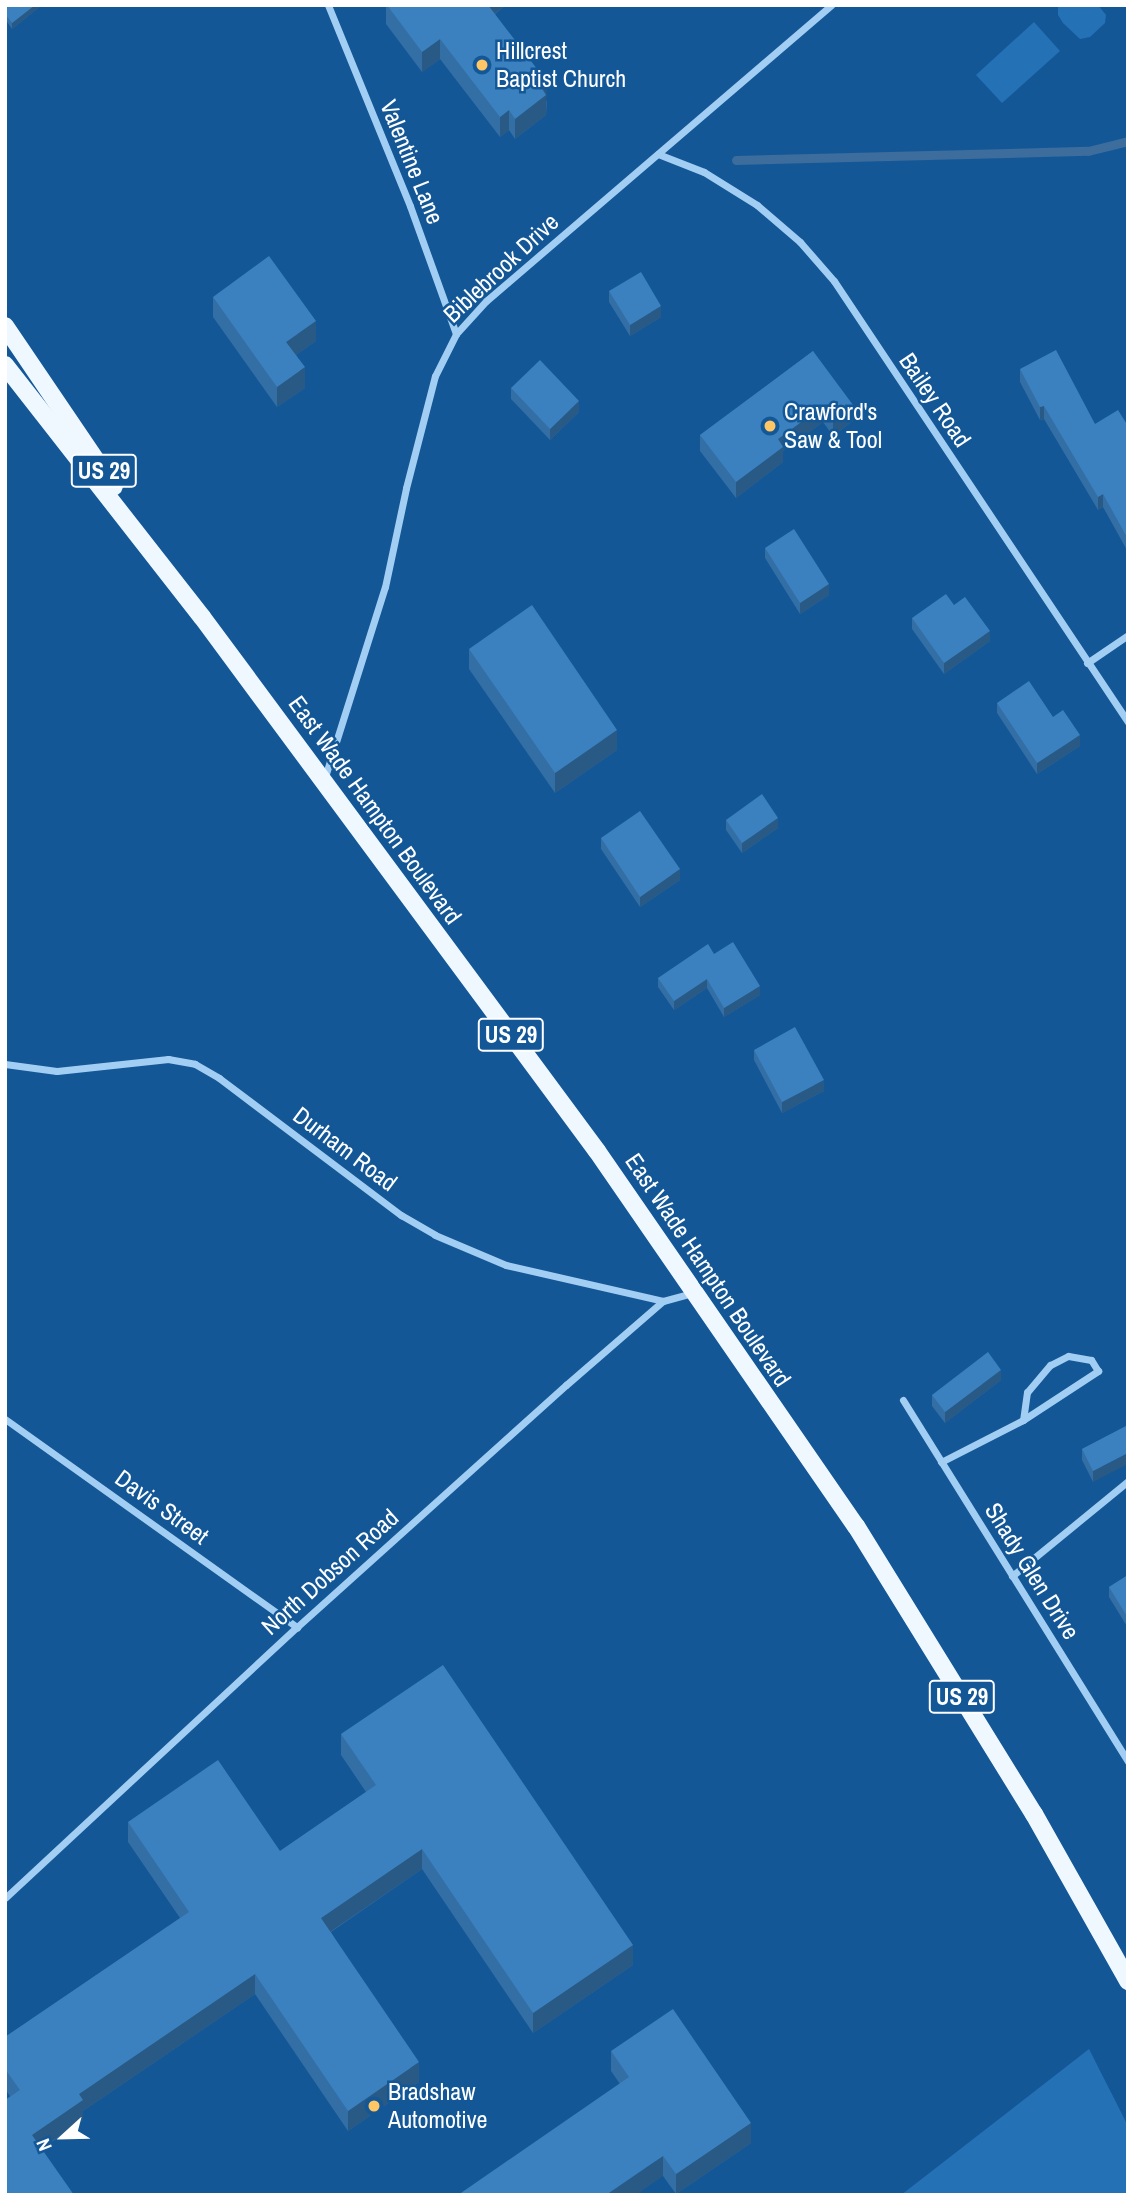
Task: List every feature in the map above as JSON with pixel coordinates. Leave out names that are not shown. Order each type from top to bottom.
[{"type":"main road","name":"East Wade Hampton Boulevard","points":[[5,326],[202,617]]},
{"type":"main road","name":"East Wade Hampton Boulevard","points":[[5,365],[202,617],[597,1152],[692,1293],[856,1526],[1034,1814],[1128,1981]]},
{"type":"street","name":"Valentine Lane","points":[[328,5],[410,206],[456,334]]},
{"type":"street","name":"Biblebrook Drive","points":[[324,782],[385,587],[406,488],[435,376],[456,334],[486,301],[831,5]]},
{"type":"street","name":"Bailey Road","points":[[658,154],[704,172],[757,205],[800,242],[821,267],[1128,722]]},
{"type":"street","points":[[1087,663],[1128,635]]},
{"type":"street","name":"Durham Road","points":[[5,1064],[57,1071],[167,1059],[195,1065],[219,1078],[401,1215],[435,1235],[506,1265],[663,1301]]},
{"type":"street","name":"North Dobson Road","points":[[5,1898],[297,1627],[663,1301],[692,1293]]},
{"type":"street","points":[[941,1462],[1023,1420],[1098,1371],[1091,1360],[1068,1356],[1050,1365],[1027,1392],[1023,1420]]},
{"type":"street","name":"Shady Glen Drive","points":[[903,1400],[1128,1762]]},
{"type":"street","name":"Davis Street","points":[[5,1419],[297,1627]]},
{"type":"street","points":[[1012,1576],[1128,1481]]},
{"type":"shaded area","points":[[1058,5],[1098,5],[1106,15],[1105,23],[1090,37],[1080,39],[1063,23],[1058,15]]},
{"type":"shaded area","points":[[1034,22],[1060,51],[1002,103],[976,75]]},
{"type":"shaded area","points":[[1089,2049],[1128,2126],[1128,2195],[901,2195]]},
{"type":"building","points":[[5,5],[35,5],[12,23],[5,14]]},
{"type":"building","name":"Hillcrest Baptist Church","points":[[387,5],[488,5],[547,82],[541,87],[546,95],[515,119],[509,110],[500,117],[440,39],[422,52]]},
{"type":"building","points":[[269,256],[316,321],[286,342],[305,367],[277,387],[213,297]]},
{"type":"building","points":[[641,272],[661,306],[630,325],[609,291]]},
{"type":"building","points":[[1056,350],[1095,424],[1118,410],[1128,426],[1128,539],[1103,494],[1098,497],[1044,406],[1040,407],[1020,369]]},
{"type":"building","points":[[813,351],[853,405],[833,420],[823,406],[778,439],[783,447],[736,482],[700,435]]},
{"type":"building","points":[[540,360],[579,401],[550,429],[511,388]]},
{"type":"building","points":[[794,529],[829,584],[800,603],[765,548]]},
{"type":"building","points":[[946,594],[954,605],[965,597],[990,631],[944,663],[912,618]]},
{"type":"building","points":[[532,605],[617,730],[555,773],[469,649]]},
{"type":"building","points":[[1029,681],[1053,717],[1063,710],[1080,735],[1037,763],[997,703]]},
{"type":"building","points":[[762,794],[778,818],[742,843],[726,820]]},
{"type":"building","points":[[640,811],[680,869],[640,897],[601,838]]},
{"type":"building","points":[[733,942],[760,986],[724,1008],[707,979],[674,1001],[658,978],[708,944],[714,954]]},
{"type":"building","points":[[795,1027],[824,1080],[782,1102],[754,1050]]},
{"type":"building","points":[[988,1352],[1001,1370],[945,1412],[932,1395]]},
{"type":"building","points":[[1128,1425],[1128,1453],[1093,1471],[1082,1449]]},
{"type":"building","points":[[1128,1575],[1128,1618],[1109,1587]]},
{"type":"building","points":[[443,1665],[633,1945],[533,2013],[422,1849],[321,1918],[419,2062],[348,2111],[255,1974],[79,2094],[83,2100],[32,2135],[74,2195],[5,2195],[5,2100],[20,2090],[5,2069],[5,2037],[189,1912],[128,1822],[218,1760],[280,1851],[376,1785],[341,1734]]},
{"type":"building","points":[[673,2009],[751,2123],[676,2174],[663,2156],[606,2195],[458,2195],[629,2077],[611,2051]]},
{"type":"waterway","points":[[736,160],[1088,151],[1128,141]]},
{"type":"place","name":"Hillcrest Baptist Church","points":[[482,65]]},
{"type":"place","name":"Crawford's Saw & Tool","points":[[770,426]]},
{"type":"place","name":"Bradshaw Automotive","points":[[374,2106]]}]
